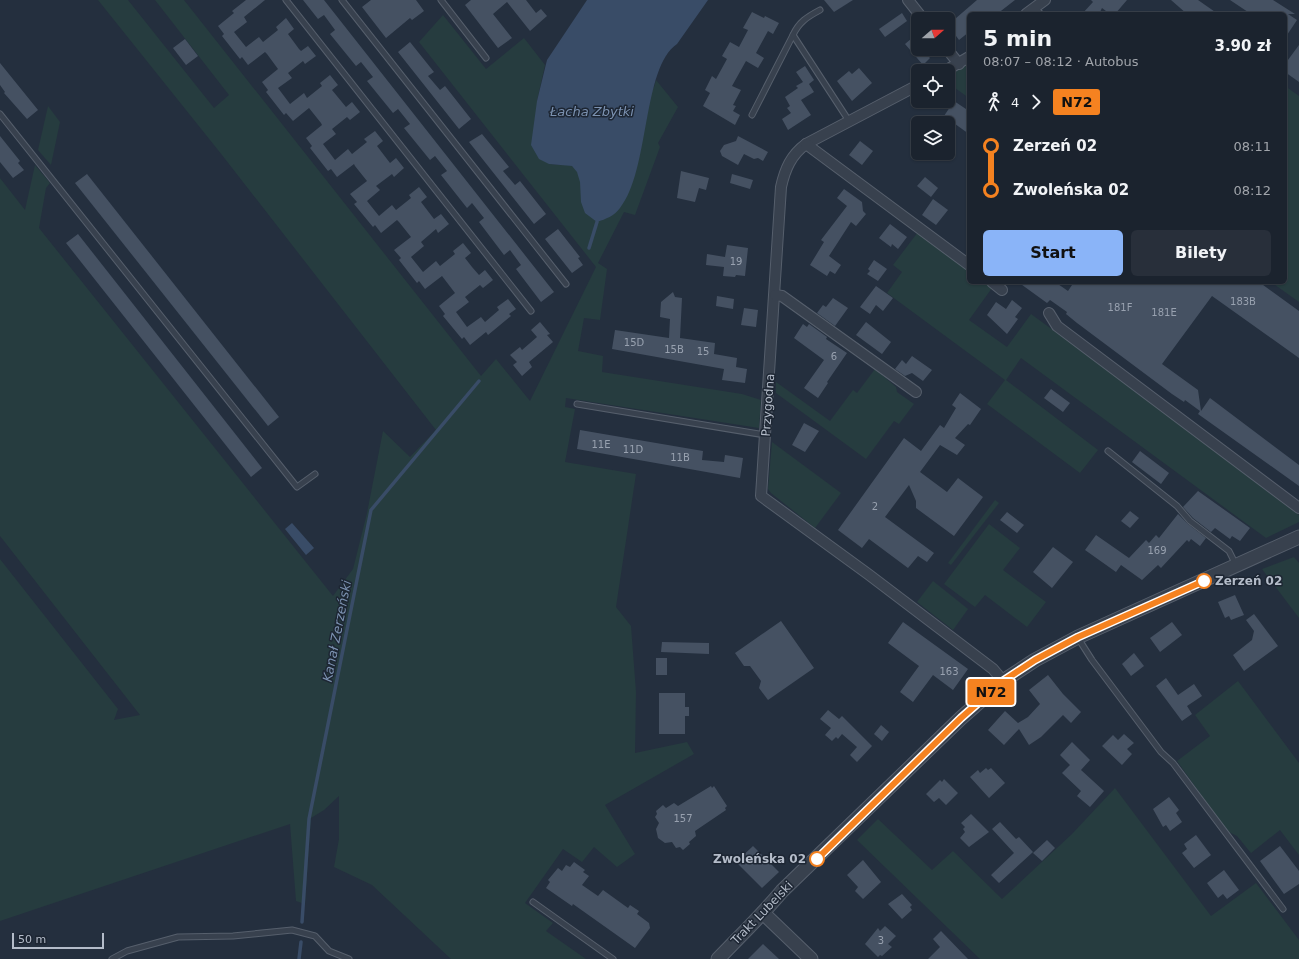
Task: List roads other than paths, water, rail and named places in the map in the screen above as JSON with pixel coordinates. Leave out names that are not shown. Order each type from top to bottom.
[{"type":"street","points":[[908,0],[917,12]]},
{"type":"street","points":[[1038,11],[1044,0]]},
{"type":"street","points":[[953,56],[959,64]]},
{"type":"street","points":[[955,66],[967,58]]},
{"type":"street","name":"Przygodna","points":[[911,89],[806,144],[791,159],[785,171],[781,187],[761,496],[868,574],[993,669],[1003,681]]},
{"type":"street","points":[[806,144],[967,264]]},
{"type":"street","points":[[994,284],[1002,290]]},
{"type":"street","points":[[775,295],[782,296],[916,392]]},
{"type":"street","points":[[1049,313],[1057,326],[1299,508]]},
{"type":"street","name":"Trakt Lubelski","points":[[718,959],[746,928],[763,913],[782,891],[961,718],[1003,681],[1035,660],[1078,637],[1299,537]]},
{"type":"street","points":[[763,913],[811,959]]},
{"type":"lane","points":[[286,0],[531,311]]},
{"type":"lane","points":[[342,0],[566,284]]},
{"type":"lane","points":[[441,0],[486,58]]},
{"type":"lane","points":[[752,115],[798,25],[803,20],[820,10]]},
{"type":"lane","points":[[793,35],[849,121]]},
{"type":"lane","points":[[0,114],[297,487],[315,474]]},
{"type":"lane","points":[[577,404],[765,435]]},
{"type":"lane","points":[[1108,451],[1178,506],[1190,521],[1229,551],[1236,566]]},
{"type":"lane","points":[[1078,637],[1092,660],[1161,752],[1174,763],[1283,909]]},
{"type":"lane","points":[[533,902],[613,959]]},
{"type":"lane","points":[[112,959],[127,951],[178,937],[233,936],[292,930],[315,936],[329,951],[349,959]]},
{"type":"water","name":"Łacha Zbytki","points":[[587,0],[708,0],[677,44],[666,56],[658,74],[651,96],[637,170],[630,191],[618,211],[610,217],[597,222],[585,213],[581,202],[580,182],[577,172],[572,166],[549,164],[539,159],[531,145],[537,101],[547,60]]},
{"type":"water","points":[[292,523],[314,548],[306,555],[285,529]]},
{"type":"waterway","name":"Kanał Zerzeński","points":[[589,248],[597,222]]},
{"type":"waterway","name":"Kanał Zerzeński","points":[[302,922],[309,819],[371,510],[479,381]]},
{"type":"waterway","name":"Kanał Zerzeński","points":[[299,959],[301,942]]},
{"type":"place","name":"Zerzeń 02","points":[[1204,581]]},
{"type":"place","name":"Zwoleńska 02","points":[[817,859]]}]
